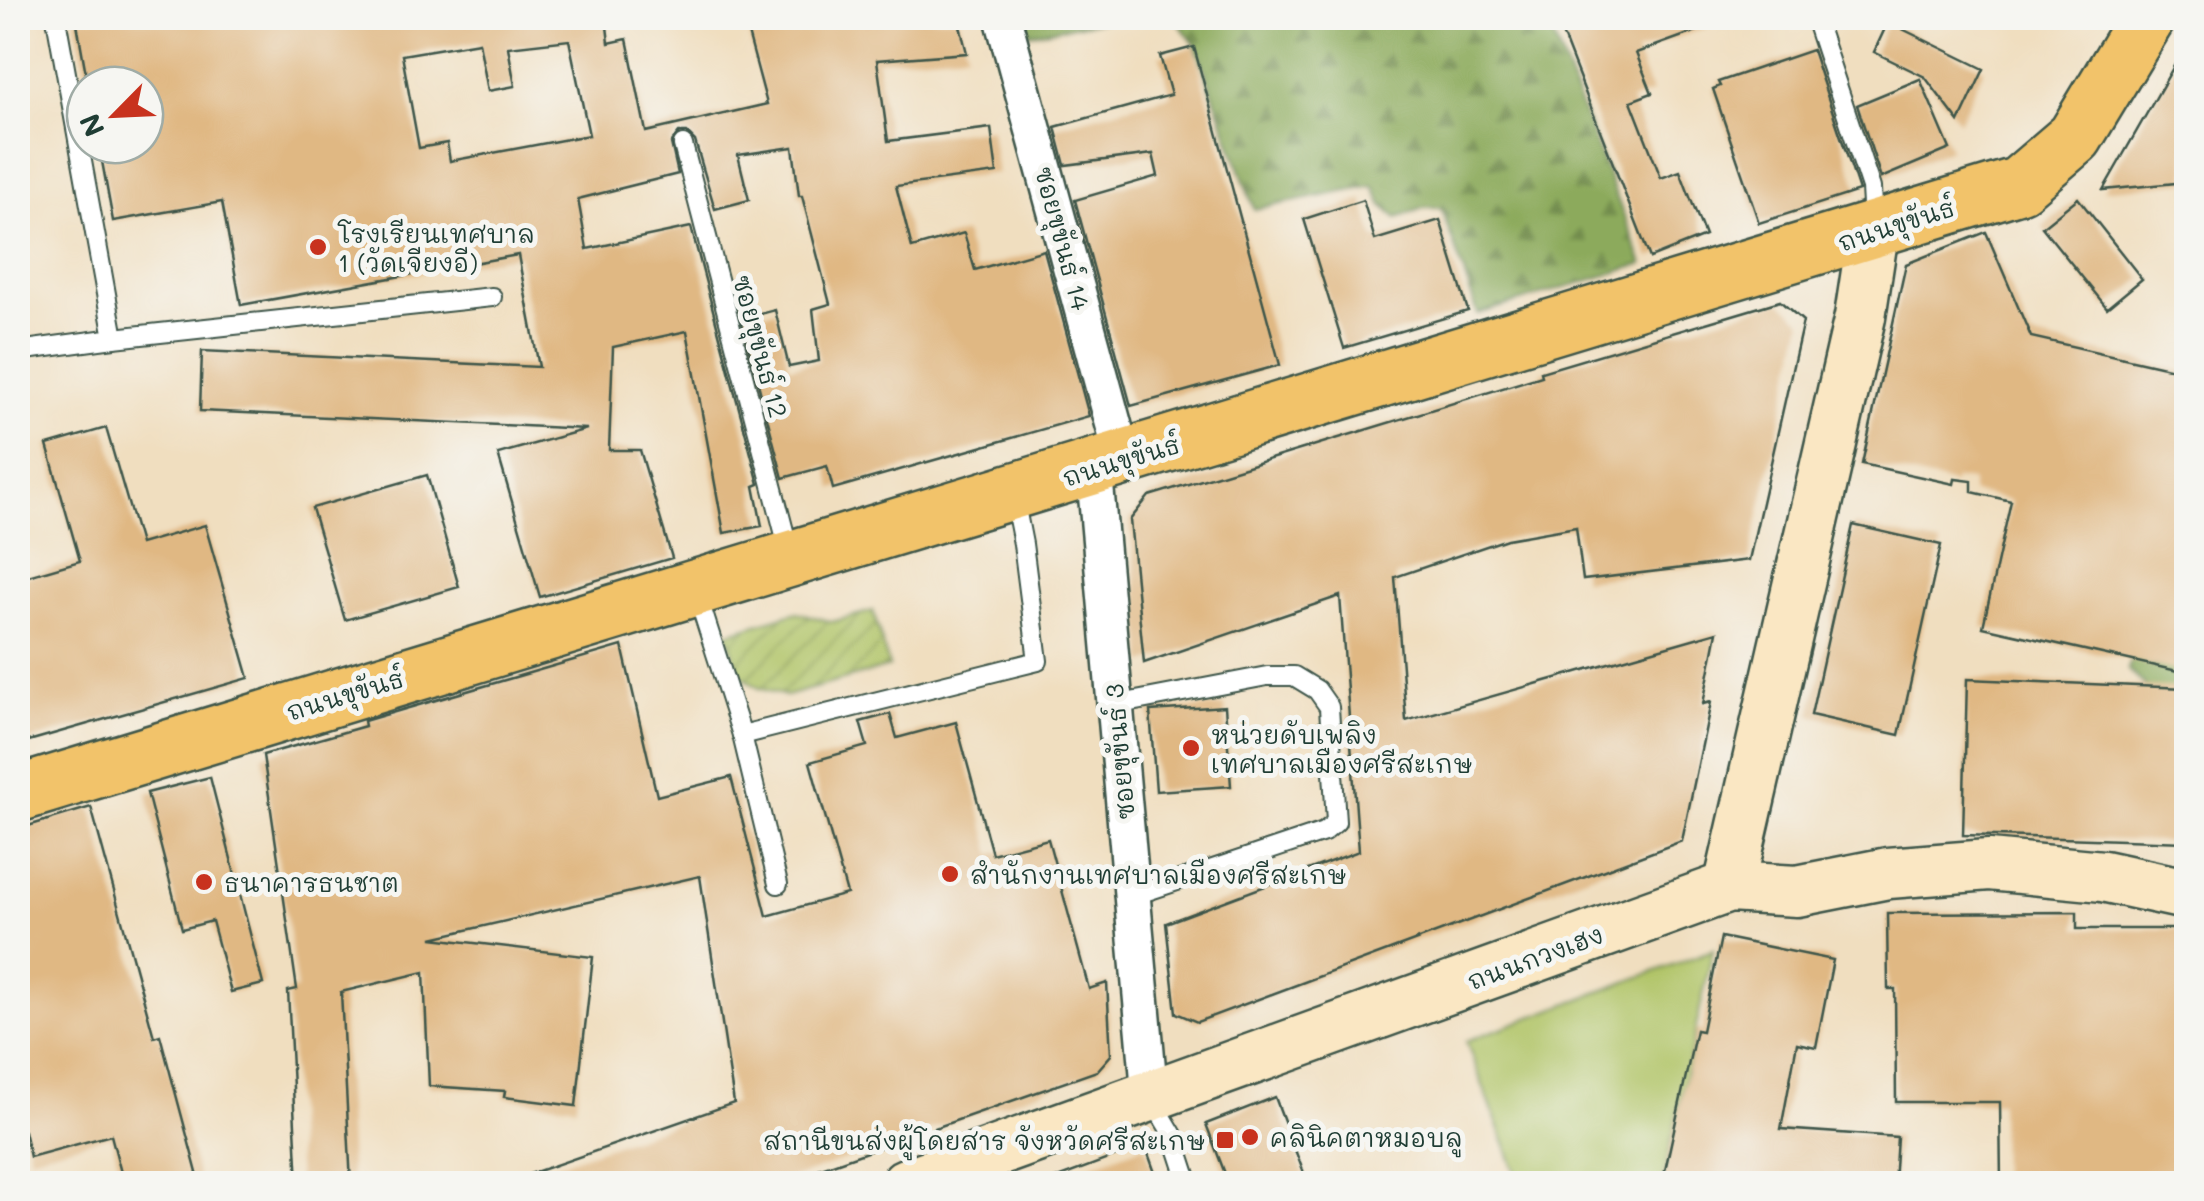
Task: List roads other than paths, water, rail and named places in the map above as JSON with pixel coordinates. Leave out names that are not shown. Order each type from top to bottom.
[{"type":"main road","name":"ถนนขุขันธ์","points":[[18,794],[2019,185],[2074,137],[2147,18]]},
{"type":"street","name":"ซอยขุขันธ์ 14","points":[[1003,18],[1108,464]]},
{"type":"street","points":[[1728,887],[1860,317],[1873,232]]},
{"type":"street","name":"ซอยขุขันธ์ 3","points":[[1108,464],[1115,705],[1150,1096]]},
{"type":"street","name":"ถนนกวงเฮง","points":[[906,1184],[1728,887],[1797,890],[1888,873],[1989,865],[2103,876],[2186,894]]},
{"type":"lane","points":[[56,18],[114,338]]},
{"type":"lane","points":[[1814,18],[1871,188],[1873,232]]},
{"type":"lane","name":"ซอยขุขันธ์ 12","points":[[683,145],[792,559]]},
{"type":"lane","points":[[18,351],[492,297]]},
{"type":"lane","points":[[742,735],[1038,661],[1024,544],[1013,492]]},
{"type":"lane","points":[[695,588],[742,735],[778,884]]},
{"type":"lane","points":[[1115,705],[1266,676],[1294,676],[1317,690],[1330,708],[1336,822],[1324,832],[1132,896]]},
{"type":"lane","points":[[1150,1096],[1173,1136],[1189,1184]]},
{"type":"place","name":"โรงเรียนเทศบาล 1 (วัดเจียงอี)","points":[[318,247]]},
{"type":"place","name":"หน่วยดับเพลิง เทศบาลเมืองศรีสะเกษ","points":[[1191,748]]},
{"type":"place","name":"สำนักงานเทศบาลเมืองศรีสะเกษ","points":[[950,874]]},
{"type":"place","name":"ธนาคารธนชาต","points":[[204,882]]},
{"type":"place","name":"คลินิคตาหมอบลู","points":[[1250,1137]]},
{"type":"place","name":"สถานีขนส่งผู้โดยสาร จังหวัดศรีสะเกษ","points":[[1225,1140]]}]
